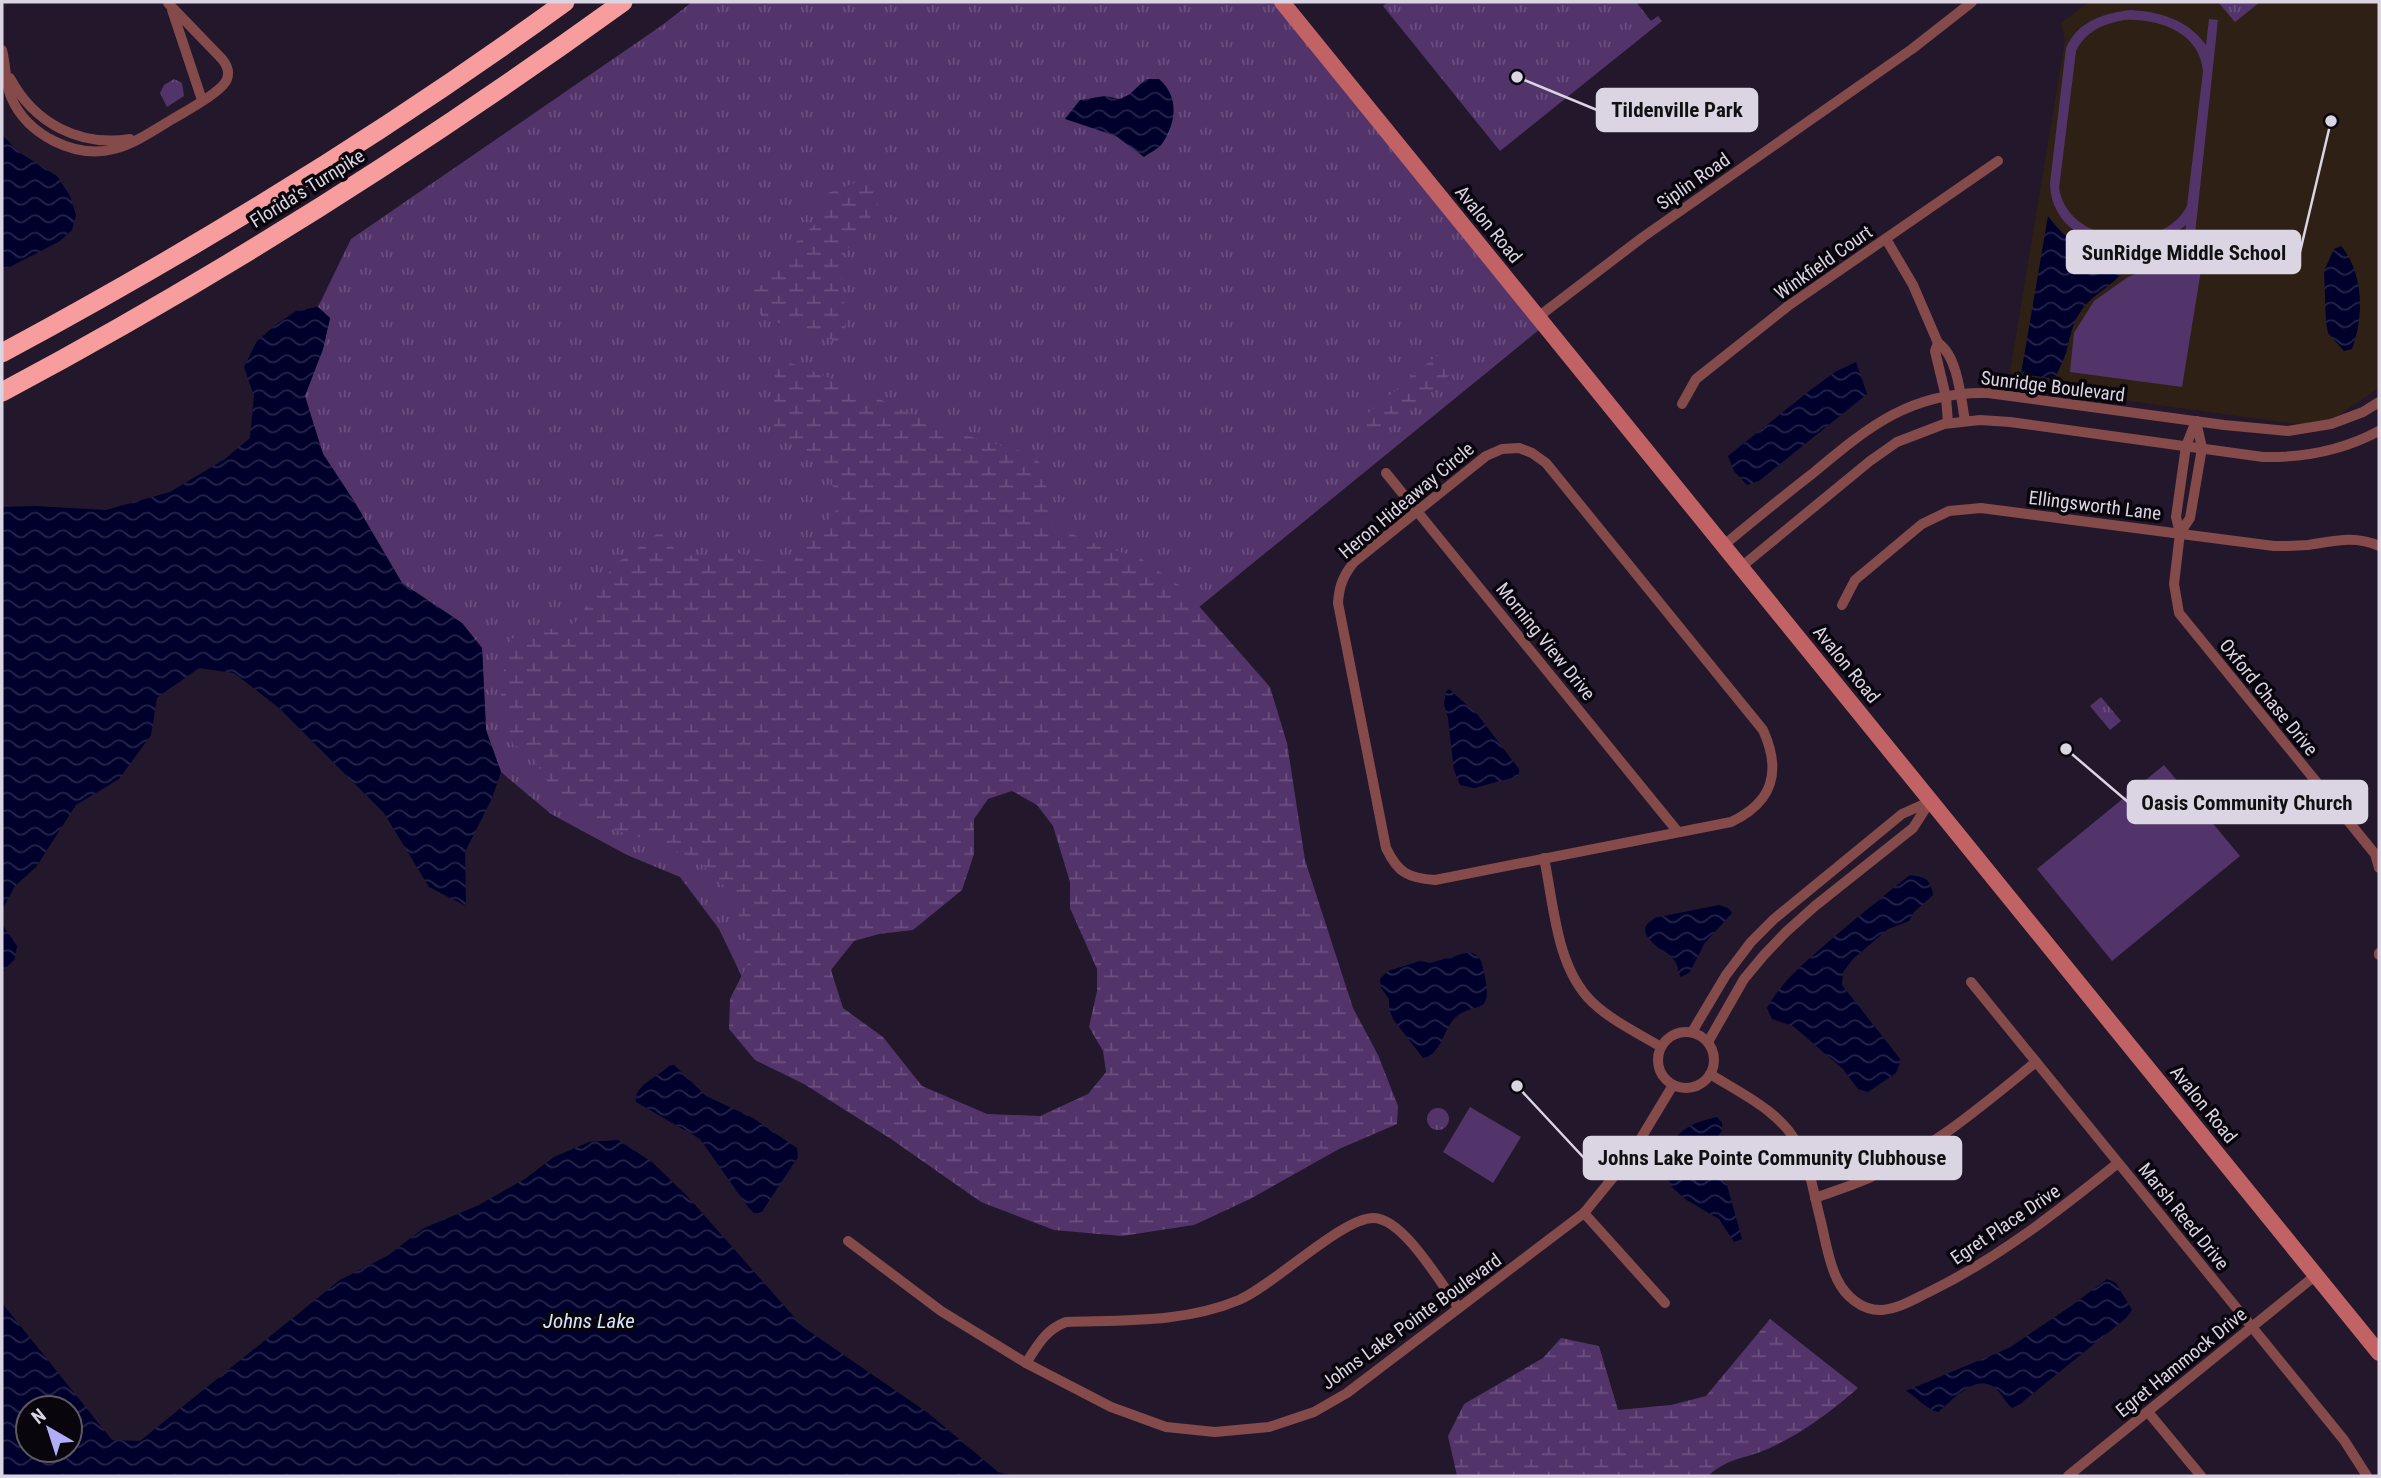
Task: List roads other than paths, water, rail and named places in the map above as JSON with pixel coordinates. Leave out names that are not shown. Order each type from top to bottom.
[{"type":"highway","name":"Florida's Turnpike","points":[[2,354],[149,271],[403,115],[565,2]]},
{"type":"highway","name":"Florida's Turnpike","points":[[2,392],[163,303],[288,228],[514,80],[624,2]]},
{"type":"main road","name":"Avalon Road","points":[[1282,2],[2379,1353]]},
{"type":"street","points":[[168,2],[177,19],[202,100]]},
{"type":"street","points":[[2,50],[6,69],[21,96],[38,114],[58,128],[91,139],[119,141],[140,138],[222,87],[227,80],[228,68],[222,59],[168,2]]},
{"type":"street","name":"Siplin Road","points":[[1538,317],[1643,237],[1912,50],[1972,2]]},
{"type":"street","name":"Winkfield Court","points":[[1682,404],[1697,377],[1788,306],[1998,162]]},
{"type":"street","points":[[1886,239],[1913,285],[1938,343],[1943,346],[1953,365],[1965,421]]},
{"type":"street","points":[[1938,343],[1935,351],[1946,397],[1948,423]]},
{"type":"street","name":"Sunridge Boulevard","points":[[1724,545],[1865,430],[1900,410],[1946,397],[1960,394],[2004,395],[2260,429],[2306,429],[2347,419],[2379,402]]},
{"type":"street","name":"Oxford Chase Drive","points":[[2196,421],[2186,446],[2176,517],[2180,533],[2174,584],[2179,613],[2377,853],[2379,868]]},
{"type":"street","name":"Oxford Chase Drive","points":[[2180,533],[2190,518],[2202,448],[2196,421]]},
{"type":"street","points":[[1741,567],[1884,450],[1913,434],[1948,423],[2010,422],[2263,457],[2289,458],[2333,451],[2379,431]]},
{"type":"street","name":"Heron Hideaway Circle","points":[[1519,448],[1546,463],[1763,730],[1771,747],[1774,764],[1772,782],[1763,799],[1748,814],[1731,822],[1435,880],[1417,879],[1402,872],[1386,848],[1338,603],[1339,587],[1354,562],[1417,511],[1486,456],[1502,449],[1519,448]]},
{"type":"street","name":"Morning View Drive","points":[[1386,473],[1678,832]]},
{"type":"street","points":[[2180,487],[2195,488]]},
{"type":"street","name":"Ellingsworth Lane","points":[[1842,605],[1855,580],[1922,524],[1949,511],[1981,508],[2274,546],[2360,539],[2379,546]]},
{"type":"street","points":[[1692,1032],[1726,975],[1751,942],[1804,893],[1902,814],[1931,801]]},
{"type":"street","points":[[1708,1042],[1744,979],[1786,932],[1913,828],[1931,801]]},
{"type":"street","points":[[1544,858],[1561,943],[1577,984],[1606,1014],[1661,1047]]},
{"type":"street","points":[[1804,893],[1815,906]]},
{"type":"street","name":"Marsh Reed Drive","points":[[1971,982],[2344,1440],[2367,1476]]},
{"type":"street","points":[[1681,1032],[1692,1032],[1708,1042],[1714,1062],[1710,1074],[1696,1086],[1685,1088],[1673,1085],[1663,1077],[1658,1059],[1661,1047],[1670,1037],[1681,1032]]},
{"type":"street","points":[[1815,1198],[1871,1177],[1914,1154],[1958,1126],[2036,1062]]},
{"type":"street","name":"Egret Place Drive","points":[[1710,1074],[1764,1108],[1785,1126],[1799,1145],[1836,1278],[1847,1294],[1861,1306],[1880,1310],[1899,1306],[1969,1272],[2046,1221],[2118,1163]]},
{"type":"street","name":"Johns Lake Pointe Boulevard","points":[[848,1241],[942,1311],[1026,1363],[1111,1407],[1166,1427],[1215,1432],[1269,1427],[1314,1412],[1347,1393],[1584,1213],[1629,1158],[1673,1085]]},
{"type":"street","points":[[1584,1213],[1665,1303]]},
{"type":"street","points":[[1026,1363],[1042,1338],[1052,1328],[1066,1322],[1172,1318],[1203,1312],[1239,1300],[1268,1284],[1343,1228],[1360,1220],[1374,1218],[1392,1223],[1404,1233],[1459,1308]]},
{"type":"street","name":"Egret Hammock Drive","points":[[2068,1476],[2316,1275]]},
{"type":"street","points":[[2148,1412],[2201,1476]]},
{"type":"water","points":[[1146,79],[1159,79],[1170,93],[1174,110],[1171,127],[1162,144],[1144,157],[1116,136],[1065,119],[1080,100],[1105,96],[1120,99],[1130,94]]},
{"type":"water","points":[[2,135],[20,153],[57,176],[70,196],[76,215],[72,230],[60,241],[2,271]]},
{"type":"water","points":[[2048,216],[2063,233],[2080,246],[2099,253],[2121,256],[2126,268],[2086,305],[2078,316],[2055,379],[2021,374]]},
{"type":"water","points":[[2341,246],[2354,269],[2360,296],[2356,336],[2352,349],[2344,351],[2328,333],[2324,271],[2334,249]]},
{"type":"water","points":[[318,307],[330,318],[323,349],[305,396],[323,454],[402,583],[462,623],[482,648],[486,730],[501,772],[492,798],[465,852],[466,906],[429,887],[384,813],[279,708],[234,673],[199,668],[157,698],[151,735],[119,779],[76,805],[36,867],[15,886],[2,910],[2,507],[106,510],[170,492],[225,459],[250,438],[254,396],[244,367],[257,341],[296,311]]},
{"type":"water","points":[[1856,362],[1867,394],[1759,481],[1747,485],[1734,471],[1728,456],[1835,372]]},
{"type":"water","points":[[1449,689],[1477,714],[1519,769],[1519,776],[1474,788],[1460,785],[1454,770],[1444,704]]},
{"type":"water","points":[[1910,875],[1926,880],[1931,885],[1933,895],[1914,912],[1909,921],[1888,929],[1853,959],[1843,972],[1842,985],[1901,1060],[1896,1073],[1868,1092],[1858,1089],[1843,1069],[1793,1026],[1772,1019],[1767,1008],[1806,961]]},
{"type":"water","points":[[1719,905],[1728,908],[1732,913],[1704,944],[1690,972],[1681,977],[1675,961],[1647,936],[1647,924],[1654,918]]},
{"type":"water","points":[[2,924],[17,946],[15,959],[2,972]]},
{"type":"water","points":[[1469,952],[1480,959],[1482,965],[1487,988],[1484,1003],[1453,1020],[1437,1048],[1423,1058],[1393,1019],[1389,999],[1381,988],[1380,979],[1388,971],[1420,961],[1430,963]]},
{"type":"water","points":[[674,1065],[706,1096],[753,1118],[797,1148],[798,1157],[761,1213],[754,1213],[748,1207],[700,1139],[636,1102],[636,1096],[642,1086]]},
{"type":"water","points":[[1717,1117],[1722,1123],[1722,1131],[1708,1148],[1708,1162],[1727,1185],[1742,1239],[1734,1242],[1719,1219],[1685,1199],[1672,1187],[1663,1168],[1670,1147],[1681,1133],[1695,1124]]},
{"type":"water","name":"Johns Lake","points":[[618,1140],[652,1162],[688,1197],[803,1327],[928,1413],[998,1472],[1012,1476],[2,1476],[2,1303],[75,1394],[14,1394],[14,1464],[84,1464],[84,1405],[112,1440],[140,1441],[340,1280],[387,1256],[424,1228],[479,1205],[525,1179],[554,1157],[589,1142]]},
{"type":"water","points":[[2107,1279],[2116,1283],[2132,1310],[2126,1318],[2020,1404],[2012,1408],[1994,1387],[1979,1383],[1964,1390],[1938,1412],[1906,1391],[2009,1348]]},
{"type":"place","name":"Tildenville Park","points":[[1517,77]]},
{"type":"place","name":"SunRidge Middle School","points":[[2331,121]]},
{"type":"place","name":"Oasis Community Church","points":[[2066,749]]},
{"type":"place","name":"Johns Lake Pointe Community Clubhouse","points":[[1517,1086]]}]
